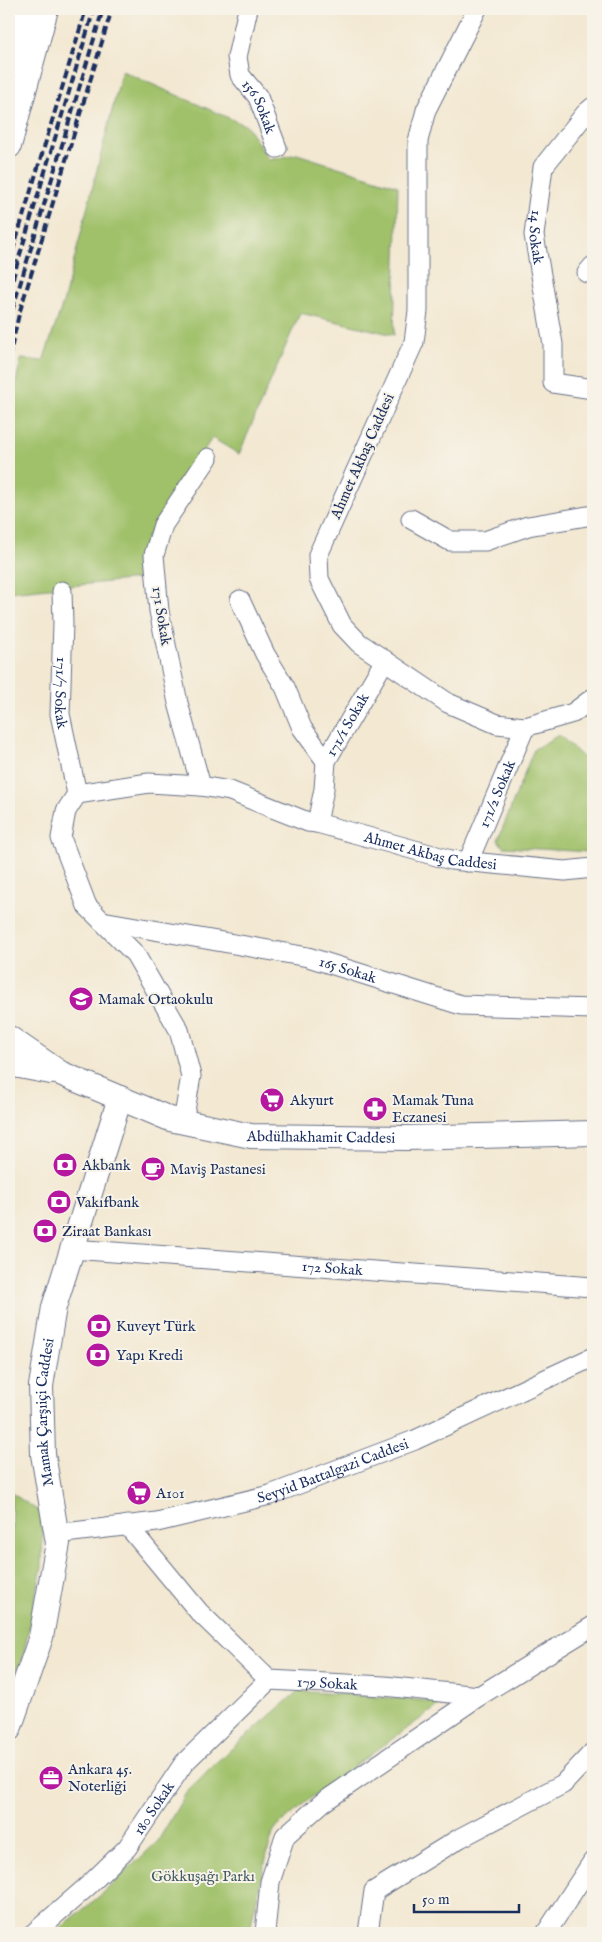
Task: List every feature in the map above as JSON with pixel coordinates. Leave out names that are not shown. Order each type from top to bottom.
[{"type":"main road","points":[[9,66],[25,9]]},
{"type":"main road","points":[[9,146],[46,9]]},
{"type":"main road","points":[[9,1038],[60,1073]]},
{"type":"main road","points":[[9,1064],[60,1073]]},
{"type":"main road","name":"Abdülhakhamit Caddesi","points":[[60,1073],[170,1119],[250,1136],[406,1138],[593,1134]]},
{"type":"main road","name":"Mamak Çarşıiçi Caddesi","points":[[9,1730],[41,1637],[58,1543],[42,1454],[41,1386],[54,1307],[120,1098]]},
{"type":"street","name":"156 Sokak","points":[[248,9],[237,57],[240,75],[258,97],[277,148]]},
{"type":"street","name":"Ahmet Akbaş Caddesi","points":[[477,9],[426,110],[418,141],[418,311],[414,342],[318,555],[319,579],[342,625],[359,643],[448,703],[498,724],[526,727],[574,713],[593,698]]},
{"type":"street","name":"14 Sokak","points":[[593,107],[585,114],[543,167],[534,235],[553,344],[553,383],[593,388]]},
{"type":"street","name":"171 Sokak","points":[[201,786],[178,703],[159,612],[154,555],[163,525],[208,458]]},
{"type":"street","points":[[411,519],[450,541],[485,542],[528,526],[593,515]]},
{"type":"street","name":"171/7 Sokak","points":[[62,592],[63,623],[60,714],[77,794]]},
{"type":"street","points":[[240,600],[265,654],[285,687],[302,728],[326,761]]},
{"type":"street","name":"171/1 Sokak","points":[[317,823],[324,788],[326,761],[385,660]]},
{"type":"street","name":"171/2 Sokak","points":[[468,862],[526,727]]},
{"type":"street","name":"Ahmet Akbaş Caddesi","points":[[77,794],[149,783],[201,786],[230,791],[308,822],[451,860],[565,871],[593,868]]},
{"type":"street","points":[[77,794],[66,812],[61,838],[87,906],[135,954],[179,1030],[191,1076],[183,1122]]},
{"type":"street","name":"165 Sokak","points":[[102,921],[308,957],[461,1005],[593,1009]]},
{"type":"street","name":"172 Sokak","points":[[72,1249],[593,1287]]},
{"type":"street","name":"Seyyid Battalgazi Caddesi","points":[[56,1534],[158,1522],[270,1495],[414,1440],[593,1357]]},
{"type":"street","points":[[127,1526],[199,1612],[269,1680]]},
{"type":"street","points":[[265,1933],[270,1882],[285,1836],[322,1803],[479,1696],[588,1633]]},
{"type":"street","name":"179 Sokak","points":[[269,1680],[384,1686],[479,1696]]},
{"type":"street","name":"180 Sokak","points":[[34,1933],[89,1885],[127,1848],[184,1764],[269,1680]]},
{"type":"street","points":[[368,1933],[374,1891],[460,1838],[563,1784],[593,1752]]},
{"type":"street","points":[[546,1933],[593,1861]]},
{"type":"green space","points":[[122,71],[247,126],[269,160],[297,154],[398,186],[394,335],[300,313],[239,454],[212,438],[147,537],[140,559],[139,579],[9,592],[9,414],[21,359],[43,361],[64,300]]},
{"type":"green space","points":[[559,735],[593,766],[593,850],[590,852],[503,847],[498,840],[534,749]]},
{"type":"green space","points":[[10,1492],[43,1514],[42,1567],[22,1661],[9,1684],[9,1541],[13,1524]]},
{"type":"green space","name":"Gökkuşağı Parkı","points":[[298,1691],[444,1702],[314,1795],[274,1830],[249,1933],[54,1933],[102,1894],[158,1841],[186,1793],[212,1766]]},
{"type":"railway","points":[[9,263],[86,9]]},
{"type":"railway","points":[[9,291],[94,9]]},
{"type":"railway","points":[[9,321],[103,9]]},
{"type":"railway","points":[[9,358],[19,314],[112,9]]},
{"type":"place","name":"Mamak Ortaokulu","points":[[81,999]]},
{"type":"place","name":"Akyurt","points":[[272,1100]]},
{"type":"place","name":"Mamak Tuna Eczanesi","points":[[375,1109]]},
{"type":"place","name":"Akbank","points":[[65,1165]]},
{"type":"place","name":"Maviş Pastanesi","points":[[153,1169]]},
{"type":"place","name":"Vakıfbank","points":[[59,1202]]},
{"type":"place","name":"Ziraat Bankası","points":[[45,1231]]},
{"type":"place","name":"Kuveyt Türk","points":[[99,1326]]},
{"type":"place","name":"Yapı Kredi","points":[[98,1355]]},
{"type":"place","name":"A101","points":[[139,1493]]},
{"type":"place","name":"Ankara 45. Noterliği","points":[[51,1778]]}]
